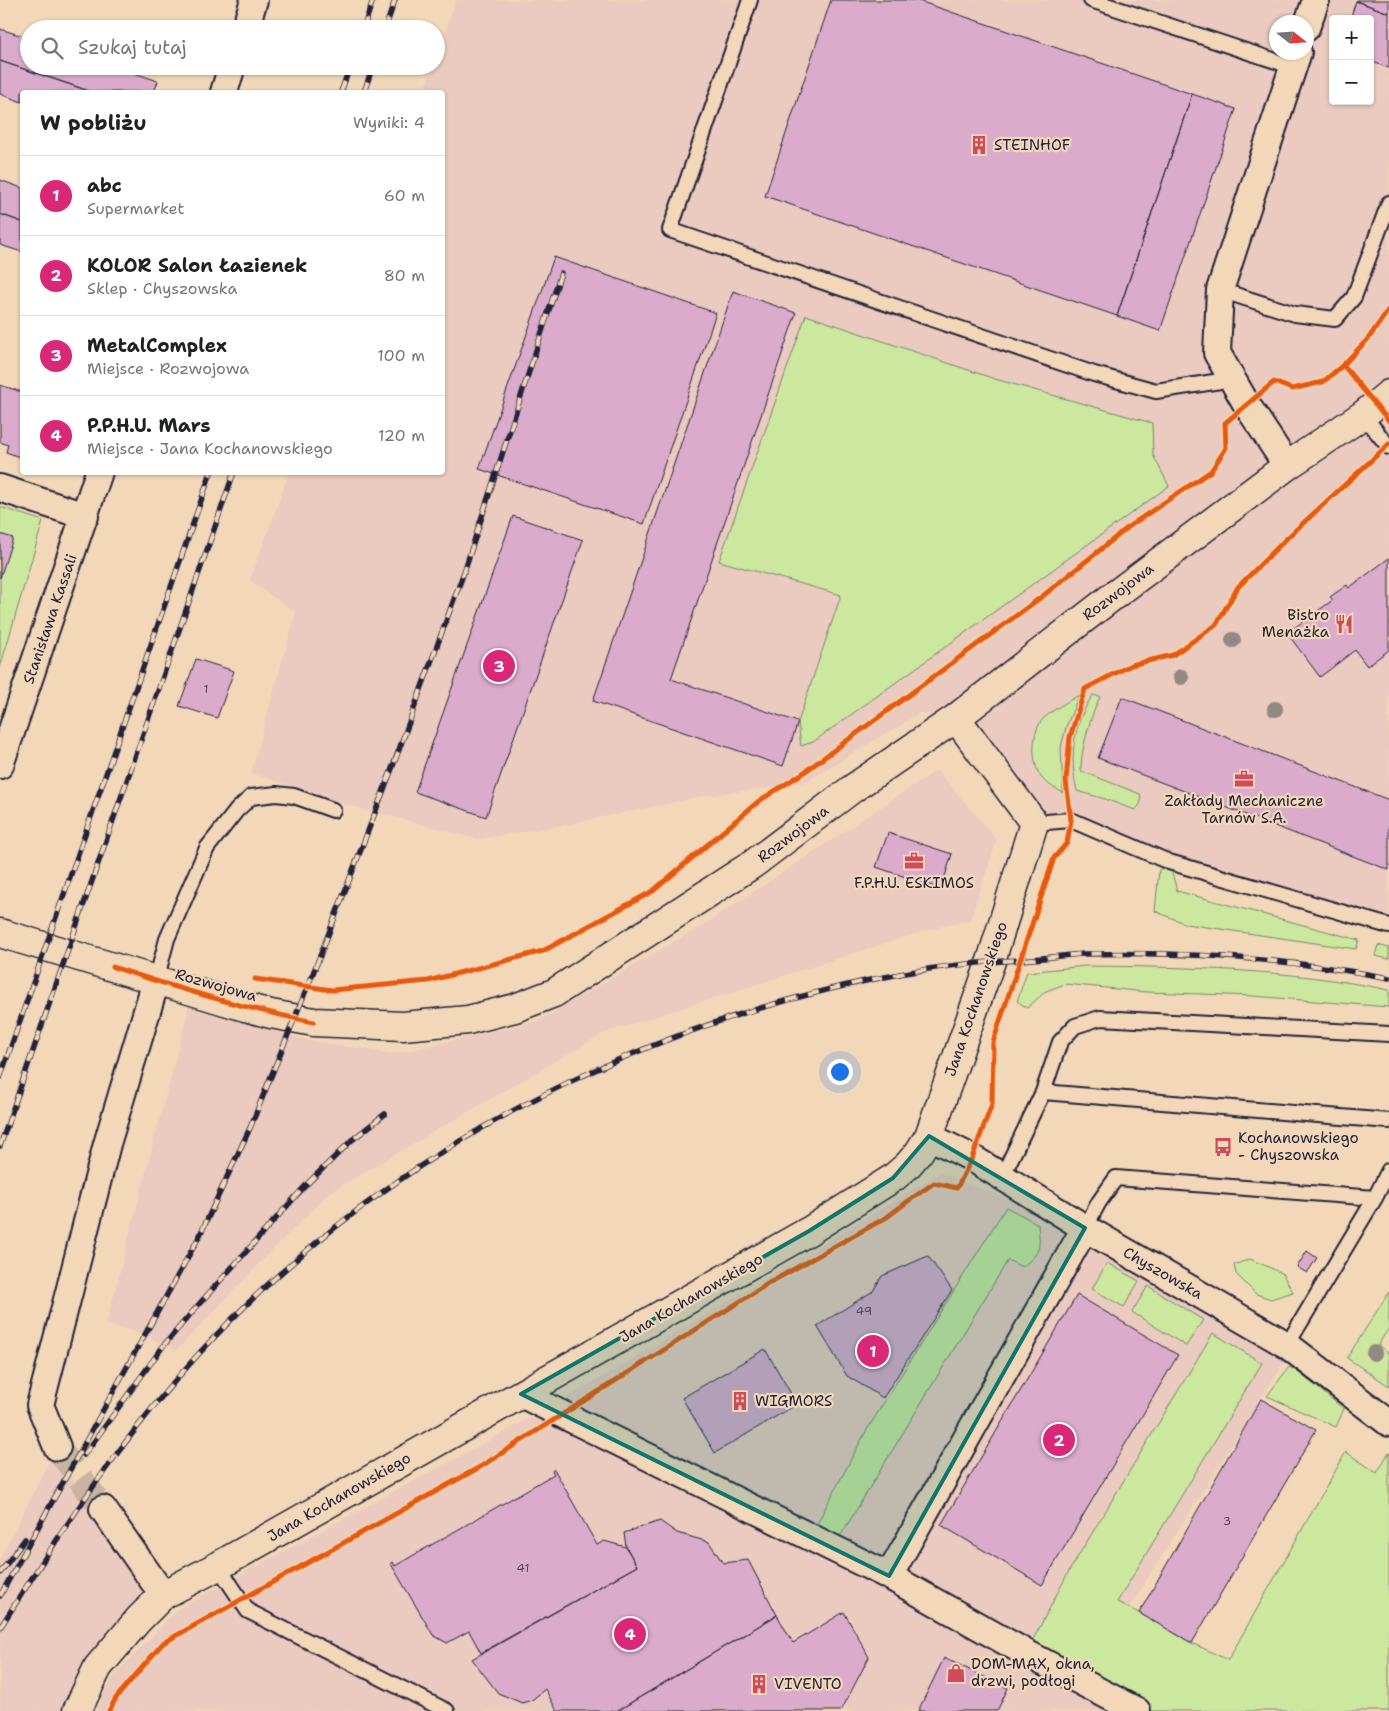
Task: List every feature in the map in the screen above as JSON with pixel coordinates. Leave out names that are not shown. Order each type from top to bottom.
[{"type":"street","points":[[248,20],[254,0]]},
{"type":"street","points":[[1311,15],[1316,0]]},
{"type":"street","points":[[1287,466],[1247,405],[1218,352],[1220,290],[1296,60]]},
{"type":"street","points":[[225,90],[229,75]]},
{"type":"street","name":"Rozwojowa","points":[[0,933],[272,1014],[314,1022],[403,1026],[468,1020],[515,1008],[554,993],[753,864],[852,789],[956,718],[1108,600],[1287,466],[1363,415],[1389,394]]},
{"type":"street","name":"Stanisława Kassali","points":[[0,765],[98,475]]},
{"type":"street","points":[[0,488],[85,516]]},
{"type":"street","points":[[956,718],[1034,823]]},
{"type":"street","name":"Jana Kochanowskiego","points":[[76,1711],[98,1667],[139,1619],[163,1595],[218,1566],[809,1231],[893,1178],[907,1166],[929,1136],[991,961],[1034,823]]},
{"type":"street","points":[[57,1447],[40,1405],[107,1144],[156,981]]},
{"type":"street","name":"Chyszowska","points":[[929,1136],[1002,1176],[1085,1228],[1286,1345],[1389,1423]]},
{"type":"street","points":[[888,1576],[1085,1228]]},
{"type":"street","points":[[521,1394],[888,1576],[1026,1653],[1137,1711]]},
{"type":"street","points":[[103,1509],[163,1595]]},
{"type":"lane","points":[[750,0],[670,230],[1094,374],[1156,391],[1232,379]]},
{"type":"lane","points":[[1091,0],[1269,52]]},
{"type":"lane","points":[[1220,290],[1295,314],[1335,319],[1354,297],[1389,203]]},
{"type":"lane","points":[[1363,415],[1389,447]]},
{"type":"lane","points":[[156,981],[167,939],[204,856],[236,810],[251,798],[276,794],[294,796],[333,810]]},
{"type":"lane","points":[[1034,823],[1071,820],[1169,862],[1389,926]]},
{"type":"lane","points":[[1002,1176],[1043,1092],[1060,1042],[1075,1026],[1100,1018],[1389,1034]]},
{"type":"lane","points":[[1043,1092],[1389,1121]]},
{"type":"lane","points":[[1286,1345],[1375,1198],[1389,1170]]},
{"type":"lane","points":[[1085,1228],[1099,1202],[1116,1178],[1375,1198]]},
{"type":"lane","points":[[218,1566],[248,1611],[447,1711]]},
{"type":"highlighted area","points":[[929,1136],[1085,1228],[889,1576],[521,1394],[809,1231],[893,1178]]},
{"type":"shaded area","name":"Zakłady Mechaniczne Tarnów S.A.","points":[[456,0],[1389,0],[1389,926],[1169,862],[1071,820],[1034,823],[956,717],[920,713],[805,782],[699,797],[565,825],[477,839],[352,806],[251,773],[296,612],[250,581],[288,475],[445,475],[445,90],[425,90],[430,75],[445,75],[445,31]]},
{"type":"shaded area","points":[[937,770],[997,840],[970,920],[927,930],[604,1033],[330,1192],[177,1350],[145,1334],[106,1325],[189,1007],[306,1040],[395,1054],[538,1021],[705,924]]},
{"type":"shaded area","points":[[940,1173],[1085,1228],[1286,1359],[1097,1659],[1204,1711],[96,1711],[112,1678],[179,1608],[571,1396]]},
{"type":"shaded area","points":[[57,1447],[82,1497],[151,1596],[71,1711],[0,1711],[0,1558]]},
{"type":"green space","points":[[806,315],[995,379],[1152,423],[1153,455],[1169,486],[813,742],[801,746],[798,722],[841,595],[719,561]]},
{"type":"green space","points":[[0,507],[43,521],[0,668]]},
{"type":"green space","points":[[1079,695],[1066,727],[1061,747],[1063,793],[1045,782],[1041,777],[1035,764],[1035,738],[1040,723],[1044,718]]},
{"type":"green space","points":[[1093,695],[1100,697],[1087,733],[1082,754],[1081,771],[1140,794],[1140,803],[1135,810],[1077,791],[1073,766],[1074,741],[1081,717]]},
{"type":"green space","points":[[1169,862],[1177,891],[1359,940],[1356,949],[1186,924],[1155,911],[1159,870]]},
{"type":"green space","points":[[1378,945],[1389,948],[1389,959],[1375,956]]},
{"type":"green space","points":[[1085,966],[1199,968],[1275,973],[1314,978],[1389,990],[1389,1007],[1253,996],[1147,992],[1065,984],[1046,991],[1027,1008],[1017,1001],[1027,972]]},
{"type":"green space","points":[[1006,1207],[1038,1224],[1039,1244],[1036,1253],[1022,1267],[1008,1260],[841,1535],[818,1541],[810,1537],[865,1433]]},
{"type":"green space","points":[[1250,1259],[1282,1273],[1293,1292],[1271,1299],[1256,1294],[1236,1274],[1234,1265]]},
{"type":"green space","points":[[1107,1263],[1139,1281],[1124,1307],[1092,1289]]},
{"type":"green space","points":[[1148,1286],[1203,1320],[1186,1346],[1132,1312]]},
{"type":"green space","points":[[1389,1292],[1389,1328],[1378,1345],[1389,1354],[1389,1386],[1347,1358]]},
{"type":"green space","points":[[1213,1333],[1262,1363],[1117,1602],[1192,1643],[1228,1660],[1346,1452],[1377,1473],[1389,1452],[1389,1711],[1137,1711],[1026,1653],[1068,1573]]},
{"type":"green space","points":[[1289,1367],[1344,1409],[1336,1427],[1267,1396]]},
{"type":"building","name":"STEINHOF","points":[[831,0],[916,0],[1192,94],[1117,316],[765,196]]},
{"type":"building","points":[[1389,0],[1389,13],[1356,1]]},
{"type":"building","points":[[1356,1],[1389,13],[1389,68],[1374,62],[1374,15],[1351,15]]},
{"type":"building","points":[[0,29],[20,35],[20,68],[0,61]]},
{"type":"building","points":[[0,61],[20,68],[20,75],[42,75],[86,90],[20,90],[20,101],[0,94]]},
{"type":"building","points":[[42,75],[140,75],[158,81],[155,90],[86,90]]},
{"type":"building","points":[[1192,94],[1236,109],[1160,331],[1117,316]]},
{"type":"building","points":[[0,180],[20,187],[20,221],[0,214]]},
{"type":"building","points":[[0,214],[20,221],[20,251],[0,245]]},
{"type":"building","points":[[554,257],[716,313],[644,524],[479,469]]},
{"type":"building","points":[[733,291],[796,313],[671,679],[798,722],[783,766],[593,701]]},
{"type":"building","points":[[0,385],[20,391],[20,457],[6,452],[8,445],[0,442]]},
{"type":"building","points":[[513,516],[583,540],[486,817],[415,792]]},
{"type":"building","points":[[0,534],[13,538],[0,578]]},
{"type":"building","name":"Bistro Menażka","points":[[1389,558],[1389,650],[1367,666],[1355,650],[1320,677],[1287,633],[1333,600],[1330,597],[1347,585],[1349,588]]},
{"type":"building","points":[[196,659],[234,671],[217,718],[179,706]]},
{"type":"building","name":"Zakłady Mechaniczne Tarnów S.A.","points":[[1122,697],[1389,800],[1389,870],[1098,758]]},
{"type":"building","name":"F.P.H.U. ESKIMOS","points":[[888,833],[952,854],[941,889],[876,867]]},
{"type":"building","points":[[1307,1251],[1317,1258],[1307,1273],[1297,1267]]},
{"type":"building","points":[[928,1256],[952,1290],[883,1398],[847,1376],[817,1326],[873,1291],[882,1276]]},
{"type":"building","points":[[1077,1295],[1178,1355],[1042,1585],[941,1525]]},
{"type":"building","name":"WIGMORS","points":[[765,1349],[797,1404],[715,1453],[682,1398]]},
{"type":"building","points":[[1261,1399],[1316,1430],[1192,1643],[1139,1613]]},
{"type":"building","points":[[554,1469],[597,1545],[604,1541],[626,1547],[637,1566],[481,1653],[469,1631],[447,1643],[433,1635],[391,1564],[393,1562],[395,1566],[554,1474],[552,1471]]},
{"type":"building","points":[[660,1521],[677,1533],[709,1542],[723,1563],[748,1560],[777,1615],[617,1711],[557,1711],[545,1689],[532,1700],[522,1703],[498,1693],[472,1659],[637,1566],[626,1547],[624,1533]]},
{"type":"building","name":"VIVENTO","points":[[844,1612],[869,1657],[841,1711],[617,1711],[777,1615],[793,1643]]},
{"type":"building","name":"DOM-MAX, okna, drzwi, podłogi","points":[[944,1658],[1008,1688],[997,1711],[918,1711]]},
{"type":"tunnel","points":[[57,1447],[103,1509]]},
{"type":"railway","points":[[366,20],[373,0]]},
{"type":"railway","points":[[388,20],[395,0]]},
{"type":"railway","points":[[342,90],[347,75]]},
{"type":"railway","points":[[365,90],[370,75]]},
{"type":"railway","points":[[0,1596],[199,1237],[250,1128],[320,956],[393,766],[464,572],[561,273]]},
{"type":"railway","points":[[0,1078],[210,475]]},
{"type":"railway","points":[[0,1146],[233,475]]},
{"type":"railway","points":[[0,1628],[80,1506],[136,1428],[198,1354],[232,1319],[303,1254],[378,1195],[458,1142],[542,1095],[629,1055],[719,1021],[811,994],[933,968],[1077,955],[1123,953],[1200,955],[1276,961],[1389,978]]},
{"type":"railway","points":[[84,1455],[164,1345],[200,1303],[307,1184],[352,1140],[385,1114]]},
{"type":"railway","points":[[0,1573],[25,1539]]},
{"type":"cycle path","points":[[255,979],[332,990],[428,981],[543,951],[653,891],[759,801],[803,773],[1044,595],[1131,525],[1211,471],[1226,448],[1225,423],[1274,382],[1292,389],[1323,382],[1343,365],[1368,339],[1389,309]]},
{"type":"cycle path","points":[[1343,365],[1389,421]]},
{"type":"cycle path","points":[[109,1711],[116,1698],[163,1643],[480,1467],[769,1283],[887,1217],[934,1183],[957,1188],[972,1158],[992,1104],[993,1042],[1054,858],[1067,843],[1071,820],[1066,781],[1070,737],[1085,689],[1131,665],[1173,655],[1216,625],[1238,587],[1287,538],[1389,444]]},
{"type":"cycle path","points":[[113,967],[212,998],[314,1022]]},
{"type":"place","name":"STEINHOF","points":[[979,145]]},
{"type":"place","name":"Bistro Menażka","points":[[1344,624]]},
{"type":"place","name":"MetalComplex","points":[[499,666]]},
{"type":"place","name":"Zakłady Mechaniczne Tarnów S.A.","points":[[1244,779]]},
{"type":"place","name":"F.P.H.U. ESKIMOS","points":[[914,861]]},
{"type":"place","name":"Kochanowskiego - Chyszowska","points":[[1223,1147]]},
{"type":"place","name":"abc","points":[[873,1351]]},
{"type":"place","name":"WIGMORS","points":[[740,1401]]},
{"type":"place","name":"KOLOR Salon Łazienek","points":[[1059,1440]]},
{"type":"place","name":"P.P.H.U. Mars","points":[[630,1634]]},
{"type":"place","name":"DOM-MAX, okna, drzwi, podłogi","points":[[956,1673]]},
{"type":"place","name":"VIVENTO","points":[[759,1684]]}]
